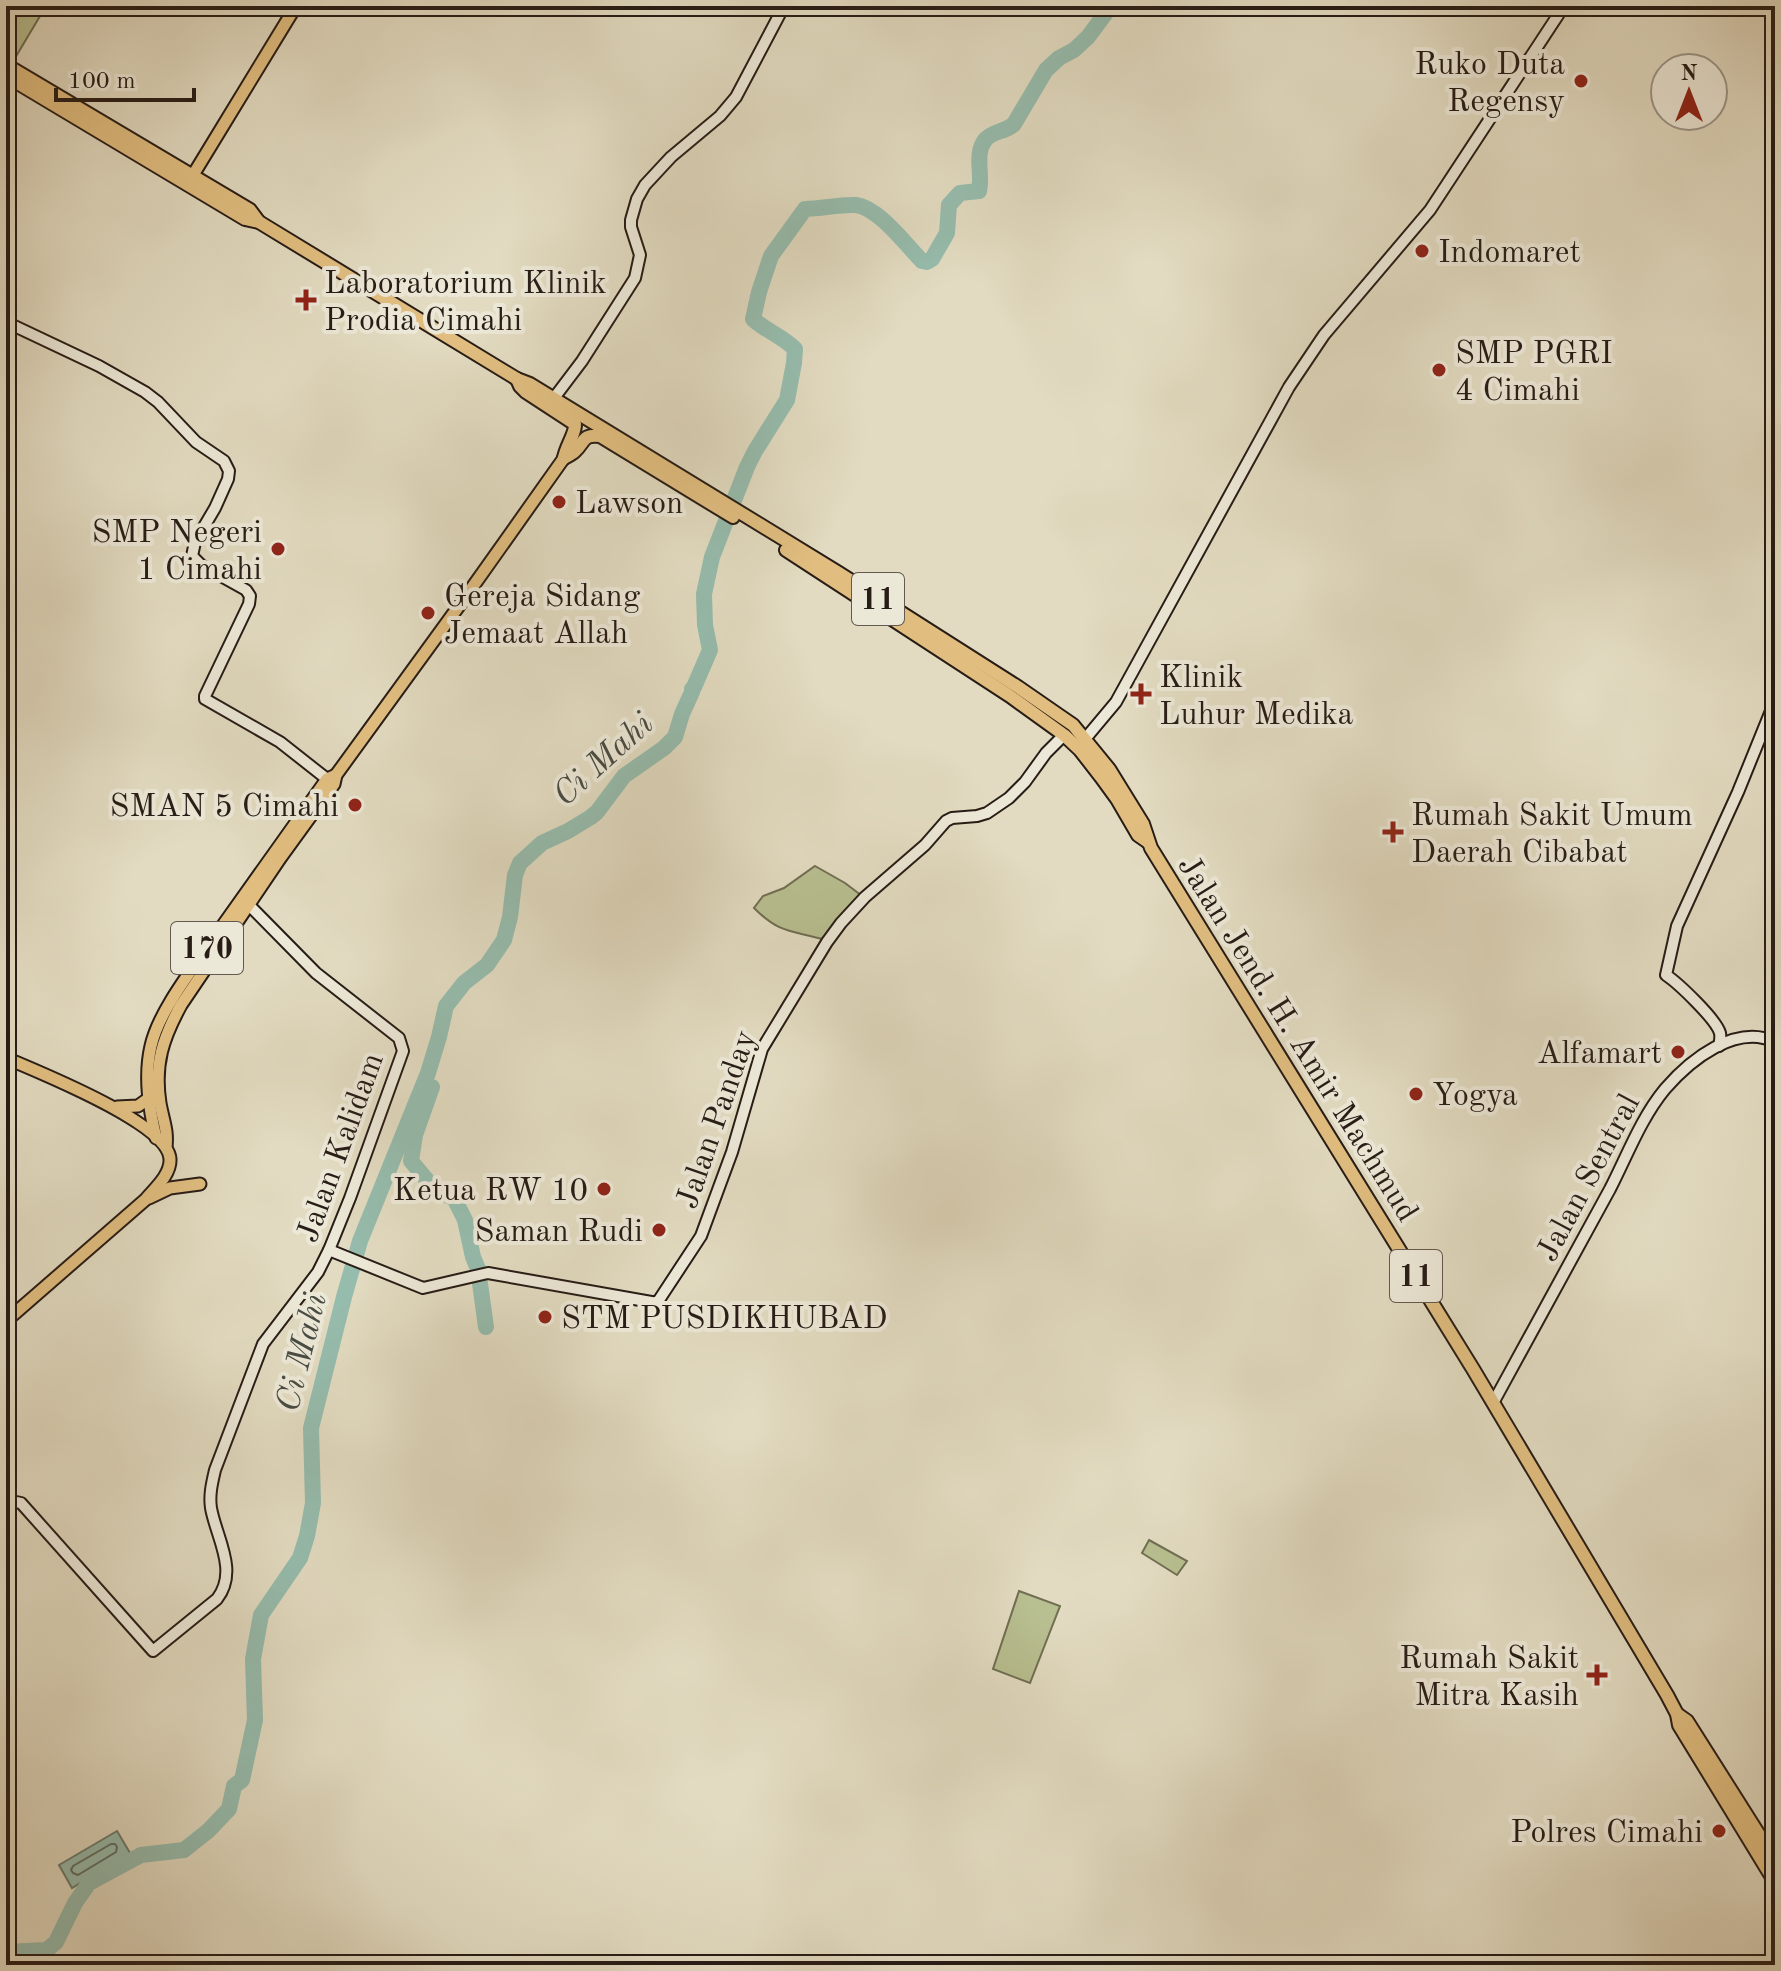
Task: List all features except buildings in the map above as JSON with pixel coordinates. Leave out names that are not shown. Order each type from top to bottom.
[{"type":"highway","name":"Jalan Jend. H. Amir Machmud","points":[[6,65],[250,210],[259,222]]},
{"type":"highway","name":"Jalan Jend. H. Amir Machmud","points":[[6,76],[554,398],[724,507]]},
{"type":"highway","name":"Jalan Jend. H. Amir Machmud","points":[[517,379],[526,392],[575,424],[576,430],[566,445],[564,458]]},
{"type":"highway","name":"Jalan Jend. H. Amir Machmud","points":[[564,458],[576,451],[588,436],[600,436],[739,516],[1018,687],[1073,725],[1081,744]]},
{"type":"highway","name":"Jalan Jend. H. Amir Machmud","points":[[739,516],[1081,744],[1109,769],[1146,830],[1148,842],[1493,1403],[1677,1714],[1679,1725],[1775,1882]]},
{"type":"highway","name":"Jalan Jend. H. Amir Machmud","points":[[1677,1714],[1687,1721],[1775,1860]]},
{"type":"main road","points":[[193,175],[296,6]]},
{"type":"main road","name":"170","points":[[156,1138],[148,1082],[151,1046],[172,999],[209,954],[334,784],[331,777],[464,599],[564,458]]},
{"type":"main road","name":"170","points":[[6,1321],[145,1200],[164,1177],[170,1157],[158,1088],[162,1046],[168,1028],[209,954]]},
{"type":"main road","points":[[6,1058],[132,1118],[166,1147]]},
{"type":"main road","points":[[112,1107],[142,1104],[158,1088]]},
{"type":"main road","name":"170","points":[[145,1200],[170,1188],[200,1184]]},
{"type":"street","points":[[554,398],[582,361],[635,278],[640,255],[631,220],[645,185],[671,157],[720,116],[736,97],[784,6]]},
{"type":"street","points":[[1081,744],[1116,702],[1306,360],[1430,210],[1564,6]]},
{"type":"street","points":[[6,322],[99,366],[145,392],[196,442],[224,461],[229,471],[228,479],[195,542],[192,556],[201,565],[246,590],[250,599],[205,699],[280,742],[331,777]]},
{"type":"street","points":[[1719,1046],[1721,1039],[1717,1027],[1666,975],[1677,926],[1738,792],[1775,701]]},
{"type":"street","name":"Jalan Panday","points":[[329,1250],[423,1288],[483,1274],[657,1303],[701,1236],[732,1152],[762,1049],[841,923],[865,897],[925,845],[946,821],[987,813],[1009,798],[1064,735]]},
{"type":"street","name":"Jalan Kalidam","points":[[6,1508],[16,1502],[21,1503],[153,1651],[217,1599],[224,1588],[226,1563],[210,1505],[215,1470],[263,1344],[318,1272],[329,1250],[403,1051],[399,1038],[316,973],[250,898]]},
{"type":"street","name":"Jalan Sentral","points":[[1493,1403],[1578,1250],[1651,1109],[1675,1078],[1690,1064],[1734,1040],[1755,1035],[1775,1042]]},
{"type":"shaded area","points":[[6,6],[46,6],[15,58],[6,52]]},
{"type":"shaded area","points":[[815,866],[862,896],[826,940],[780,927],[754,908],[763,896],[784,888]]},
{"type":"shaded area","points":[[1149,1540],[1187,1561],[1177,1575],[1142,1553]]},
{"type":"shaded area","points":[[1019,1591],[1060,1606],[1030,1683],[993,1669]]},
{"type":"water","points":[[117,1831],[130,1853],[72,1888],[59,1865]]},
{"type":"waterway","name":"Ci Mahi","points":[[6,1952],[47,1950],[56,1942],[75,1903],[89,1883],[141,1855],[184,1850],[229,1809],[234,1786],[242,1780],[255,1720],[253,1659],[261,1615],[300,1558],[307,1536],[313,1503],[311,1428],[344,1297],[360,1241],[428,1073],[446,1006],[464,983],[487,965],[504,940],[515,875],[520,863],[542,843],[591,817],[624,776],[675,737],[710,650],[704,594],[712,557],[747,467],[787,400],[794,363],[795,349],[753,319],[771,256],[805,209],[856,205],[883,220],[922,261],[932,259],[947,233],[949,205],[960,193],[979,191],[979,158],[985,140],[1014,124],[1046,70],[1088,37],[1111,6]]},
{"type":"waterway","points":[[432,1087],[415,1135],[411,1161],[436,1191],[454,1198],[465,1220],[478,1269],[486,1327]]},
{"type":"place","name":"Ruko Duta Regensy","points":[[1581,81]]},
{"type":"place","name":"Indomaret","points":[[1422,251]]},
{"type":"place","name":"Laboratorium Klinik Prodia Cimahi","points":[[306,300]]},
{"type":"place","name":"SMP PGRI 4 Cimahi","points":[[1439,370]]},
{"type":"place","name":"Lawson","points":[[559,502]]},
{"type":"place","name":"SMP Negeri 1 Cimahi","points":[[278,549]]},
{"type":"place","name":"Gereja Sidang Jemaat Allah","points":[[428,613]]},
{"type":"place","name":"Klinik Luhur Medika","points":[[1141,694]]},
{"type":"place","name":"SMAN 5 Cimahi","points":[[355,805]]},
{"type":"place","name":"Rumah Sakit Umum Daerah Cibabat","points":[[1393,832]]},
{"type":"place","name":"Alfamart","points":[[1678,1052]]},
{"type":"place","name":"Yogya","points":[[1416,1094]]},
{"type":"place","name":"Ketua RW 10","points":[[604,1189]]},
{"type":"place","name":"Saman Rudi","points":[[659,1230]]},
{"type":"place","name":"STM PUSDIKHUBAD","points":[[545,1317]]},
{"type":"place","name":"Rumah Sakit Mitra Kasih","points":[[1597,1675]]},
{"type":"place","name":"Polres Cimahi","points":[[1719,1831]]}]
